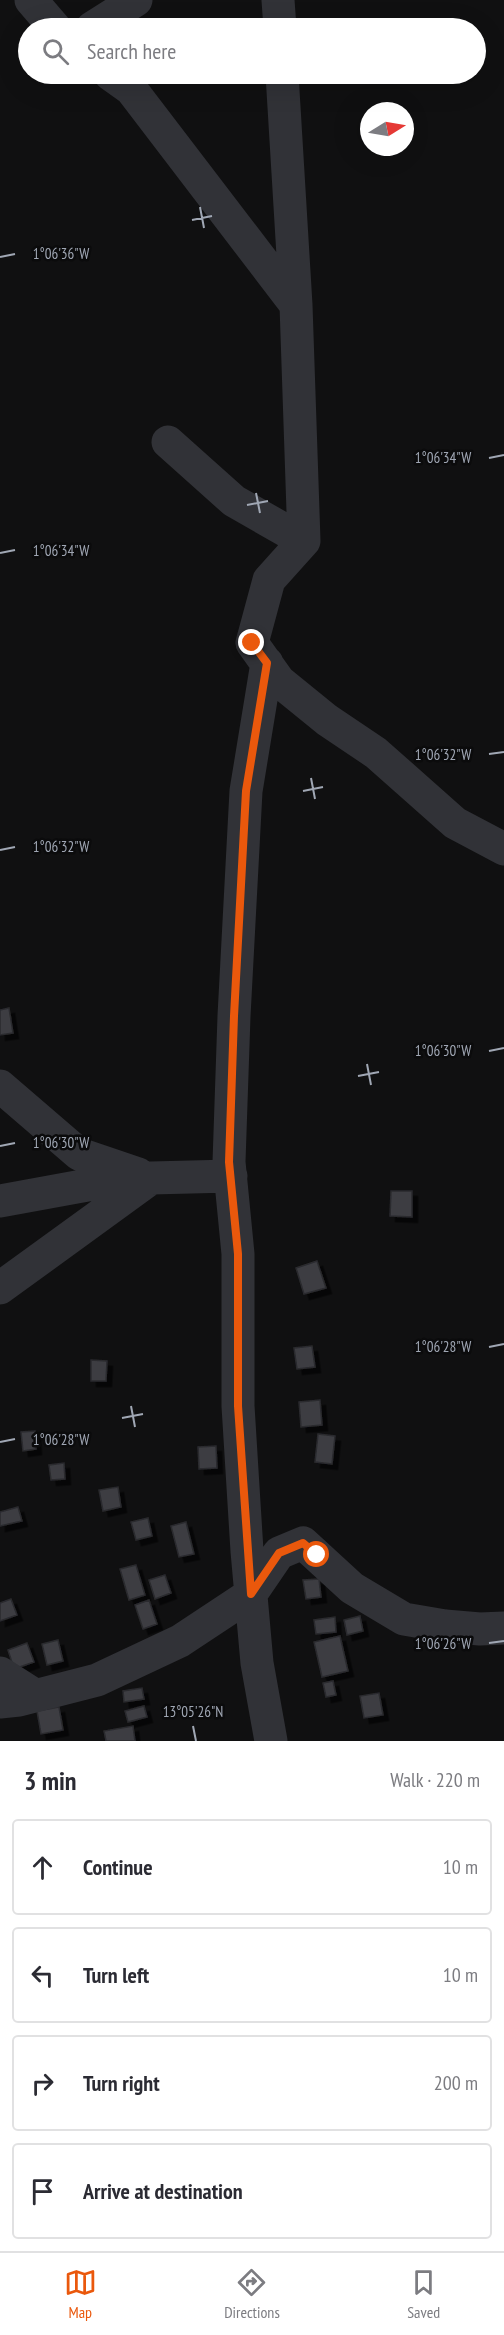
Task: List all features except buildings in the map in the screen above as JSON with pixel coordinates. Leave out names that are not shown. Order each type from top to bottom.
[{"type":"street","points":[[31,0],[46,18]]},
{"type":"street","points":[[108,18],[136,0]]},
{"type":"street","points":[[278,0],[279,18]]},
{"type":"street","points":[[124,84],[131,89],[296,304]]},
{"type":"street","points":[[283,84],[296,304],[304,541],[268,580],[252,643],[279,681],[327,720],[376,753],[455,824],[504,849]]},
{"type":"street","points":[[168,442],[234,501],[304,541]]},
{"type":"street","points":[[267,663],[246,791],[229,1162],[238,1254],[238,1406],[251,1594],[257,1663],[271,1741]]},
{"type":"street","points":[[0,1086],[79,1154],[151,1178]]},
{"type":"street","points":[[0,1201],[93,1184],[151,1178],[231,1176]]},
{"type":"street","points":[[0,1288],[151,1178]]},
{"type":"street","points":[[0,1702],[36,1696],[97,1680],[180,1641],[251,1594],[279,1553],[303,1543],[352,1588],[404,1619],[457,1628],[504,1628]]},
{"type":"street","points":[[0,1673],[36,1696]]},
{"type":"route","points":[[252,643],[267,663],[246,791],[229,1162],[238,1254],[238,1406],[251,1594],[279,1553],[303,1543],[317,1555]]}]
